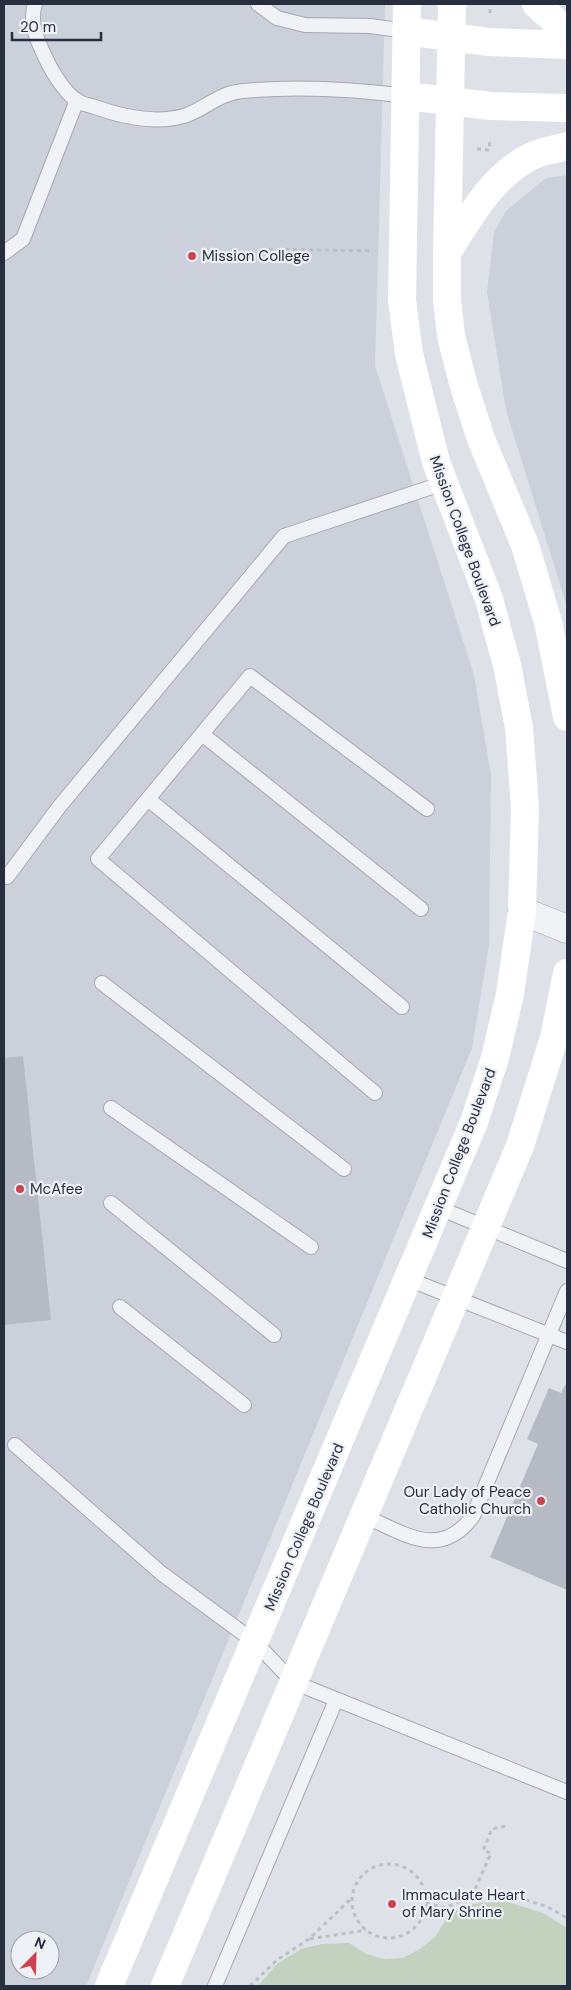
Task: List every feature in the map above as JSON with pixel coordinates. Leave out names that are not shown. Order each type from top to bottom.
[{"type":"street","name":"Mission College Boulevard","points":[[110,1986],[474,1122],[495,1058],[510,994],[522,911],[525,808],[514,696],[489,599],[436,462],[410,354],[402,300],[406,4]]},
{"type":"street","points":[[452,4],[447,253],[447,300],[450,327],[463,383],[481,439],[525,544],[548,622],[567,717]]},
{"type":"street","points":[[536,4],[567,32]]},
{"type":"street","points":[[406,31],[489,42],[567,45]]},
{"type":"street","points":[[406,96],[491,106],[567,108]]},
{"type":"street","points":[[447,253],[478,205],[507,171],[532,156],[567,146]]},
{"type":"street","points":[[522,911],[567,929]]},
{"type":"street","points":[[165,1986],[520,1146],[537,1098],[554,1038],[567,973]]},
{"type":"lane","points":[[35,4],[32,13],[38,42],[54,74],[77,100],[117,115],[153,120],[185,116],[215,98],[240,91],[274,88],[372,91],[406,96]]},
{"type":"lane","points":[[258,4],[277,18],[306,26],[370,26],[406,31]]},
{"type":"lane","points":[[4,253],[23,240],[77,100]]},
{"type":"lane","points":[[8,877],[59,807],[284,536],[444,483]]},
{"type":"lane","points":[[375,1093],[98,859],[250,676],[426,809]]},
{"type":"lane","points":[[202,734],[421,908]]},
{"type":"lane","points":[[148,799],[402,1007]]},
{"type":"lane","points":[[102,984],[344,1169]]},
{"type":"lane","points":[[111,1108],[311,1247]]},
{"type":"lane","points":[[111,1203],[274,1335]]},
{"type":"lane","points":[[439,1208],[567,1261]]},
{"type":"lane","points":[[408,1279],[567,1342]]},
{"type":"lane","points":[[364,1516],[425,1540],[447,1538],[462,1531],[473,1516],[567,1291]]},
{"type":"lane","points":[[120,1307],[244,1405]]},
{"type":"lane","points":[[15,1446],[162,1573],[255,1642],[293,1682],[567,1792]]},
{"type":"lane","points":[[215,1986],[336,1700]]},
{"type":"path","points":[[474,149],[489,150],[490,139]]},
{"type":"path","points":[[269,249],[372,251]]},
{"type":"path","points":[[472,1896],[491,1853],[483,1850],[492,1829],[506,1826]]},
{"type":"path","points":[[250,1986],[277,1960],[309,1939],[352,1898],[362,1875],[379,1866],[398,1865],[410,1870],[419,1879],[425,1890],[426,1903],[424,1914],[410,1932],[399,1937],[388,1938],[376,1936],[366,1930],[356,1916],[352,1898]]},
{"type":"path","points":[[426,1903],[445,1908],[472,1896],[506,1893],[548,1907],[567,1918]]},
{"type":"path","points":[[309,1939],[366,1930]]},
{"type":"shaded area","points":[[4,4],[385,4],[375,366],[474,675],[491,775],[489,945],[472,1048],[86,1986],[4,1986]]},
{"type":"shaded area","points":[[567,175],[567,607],[506,410],[487,292],[494,232],[506,211],[546,178]]},
{"type":"green space","points":[[505,1901],[543,1913],[567,1928],[567,1986],[258,1986],[277,1964],[301,1949],[322,1944],[349,1943],[366,1954],[384,1959],[403,1958],[420,1949],[435,1937],[445,1921],[456,1911],[472,1904]]},
{"type":"building","name":"McAfee","points":[[23,1056],[51,1320],[4,1325],[4,1058]]},
{"type":"building","name":"Our Lady of Peace Catholic Church","points":[[565,1385],[567,1386],[567,1590],[490,1557],[538,1444],[527,1439],[549,1388],[561,1393]]},
{"type":"place","name":"Mission College","points":[[192,256]]},
{"type":"place","name":"McAfee","points":[[20,1189]]},
{"type":"place","name":"Our Lady of Peace Catholic Church","points":[[541,1501]]},
{"type":"place","name":"Immaculate Heart of Mary Shrine","points":[[392,1904]]}]
